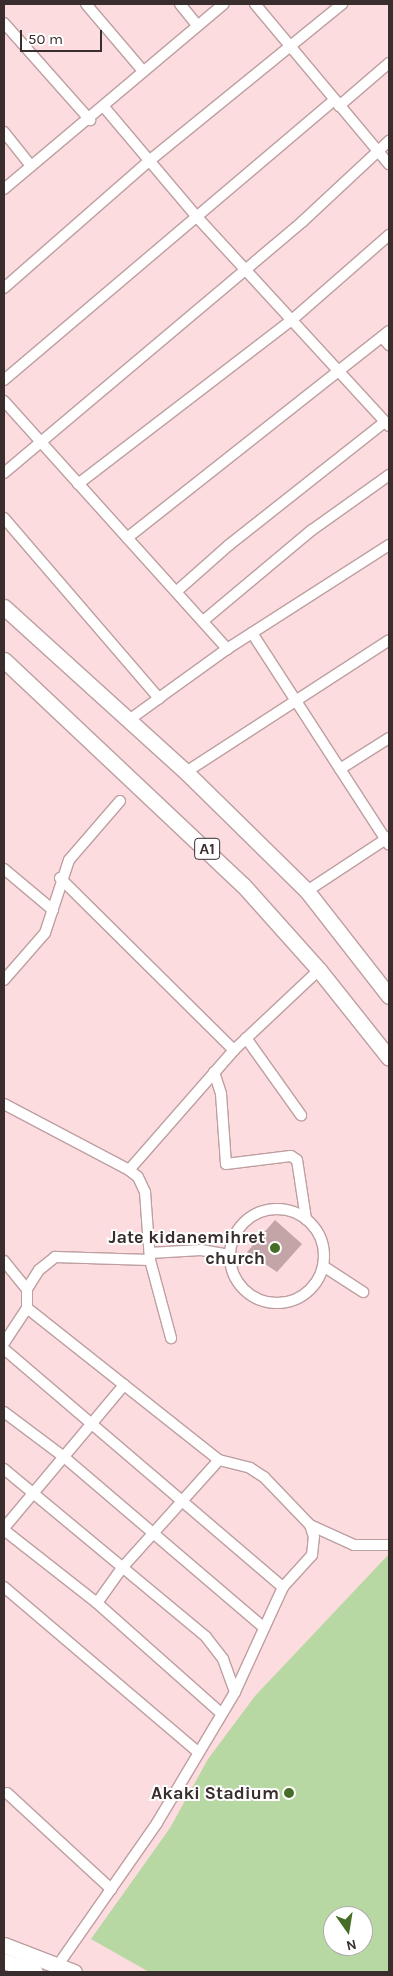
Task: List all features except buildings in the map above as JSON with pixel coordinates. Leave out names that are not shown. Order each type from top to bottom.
[{"type":"main road","name":"A1","points":[[4,607],[186,772],[307,891],[389,996]]},
{"type":"main road","name":"A1","points":[[4,661],[244,885],[319,970],[389,1058]]},
{"type":"main road","points":[[4,1945],[74,1972]]},
{"type":"main road","points":[[4,1961],[35,1972]]},
{"type":"street","points":[[86,4],[143,71]]},
{"type":"street","points":[[180,4],[197,25]]},
{"type":"street","points":[[4,189],[90,120],[143,71],[224,4]]},
{"type":"street","points":[[255,4],[389,164]]},
{"type":"street","points":[[4,288],[149,161],[342,4]]},
{"type":"street","points":[[4,23],[90,120]]},
{"type":"street","points":[[4,380],[196,216],[336,103],[389,63]]},
{"type":"street","points":[[104,107],[196,216],[293,319],[387,424],[229,544],[177,591]]},
{"type":"street","points":[[4,132],[31,166]]},
{"type":"street","points":[[4,473],[246,270],[389,141]]},
{"type":"street","points":[[78,484],[293,319],[389,235]]},
{"type":"street","points":[[127,538],[387,337]]},
{"type":"street","points":[[4,401],[177,591],[227,649]]},
{"type":"street","points":[[203,621],[312,530],[389,475]]},
{"type":"street","points":[[4,518],[159,698]]},
{"type":"street","points":[[129,720],[227,649],[389,545]]},
{"type":"street","points":[[252,633],[388,840],[307,891]]},
{"type":"street","points":[[186,772],[298,701],[389,640]]},
{"type":"street","points":[[340,769],[389,738]]},
{"type":"street","points":[[4,980],[46,933],[60,878],[69,860],[120,801]]},
{"type":"street","points":[[4,869],[53,910]]},
{"type":"street","points":[[60,878],[234,1050]]},
{"type":"street","points":[[129,1170],[234,1050],[319,970]]},
{"type":"street","points":[[246,1038],[301,1115]]},
{"type":"street","points":[[214,1072],[221,1094],[226,1164],[291,1156],[297,1160],[306,1219]]},
{"type":"street","points":[[4,1104],[129,1170],[138,1177],[144,1192],[150,1257],[171,1338]]},
{"type":"street","points":[[274,1209],[291,1211],[306,1219],[318,1232],[324,1248],[323,1266],[316,1282],[304,1294],[289,1301],[271,1302],[255,1297],[241,1287],[232,1272],[230,1255],[234,1238],[243,1224],[257,1214],[274,1209]]},
{"type":"street","points":[[26,1289],[40,1270],[55,1257],[150,1257],[201,1250],[230,1255]]},
{"type":"street","points":[[4,1262],[26,1289],[27,1308],[4,1343]]},
{"type":"street","points":[[323,1266],[363,1292]]},
{"type":"street","points":[[27,1308],[220,1460],[250,1468],[264,1477],[310,1525],[354,1545],[385,1548],[389,1545]]},
{"type":"street","points":[[4,1349],[184,1499],[284,1587]]},
{"type":"street","points":[[124,1384],[4,1529],[97,1603],[221,1713]]},
{"type":"street","points":[[4,1412],[64,1457],[264,1628]]},
{"type":"street","points":[[97,1603],[122,1568],[220,1460]]},
{"type":"street","points":[[4,1469],[206,1637],[223,1659],[236,1692]]},
{"type":"street","points":[[58,1965],[157,1823],[221,1713],[236,1692],[284,1587],[312,1555],[314,1537],[310,1525]]},
{"type":"street","points":[[4,1587],[198,1752]]},
{"type":"street","points":[[7,1794],[111,1889]]},
{"type":"green space","name":"Akaki Stadium","points":[[389,1554],[389,1972],[149,1972],[91,1939],[170,1828],[208,1759],[255,1696]]},
{"type":"place","name":"Jate kidanemihret church","points":[[275,1248]]},
{"type":"place","name":"Akaki Stadium","points":[[289,1793]]}]
